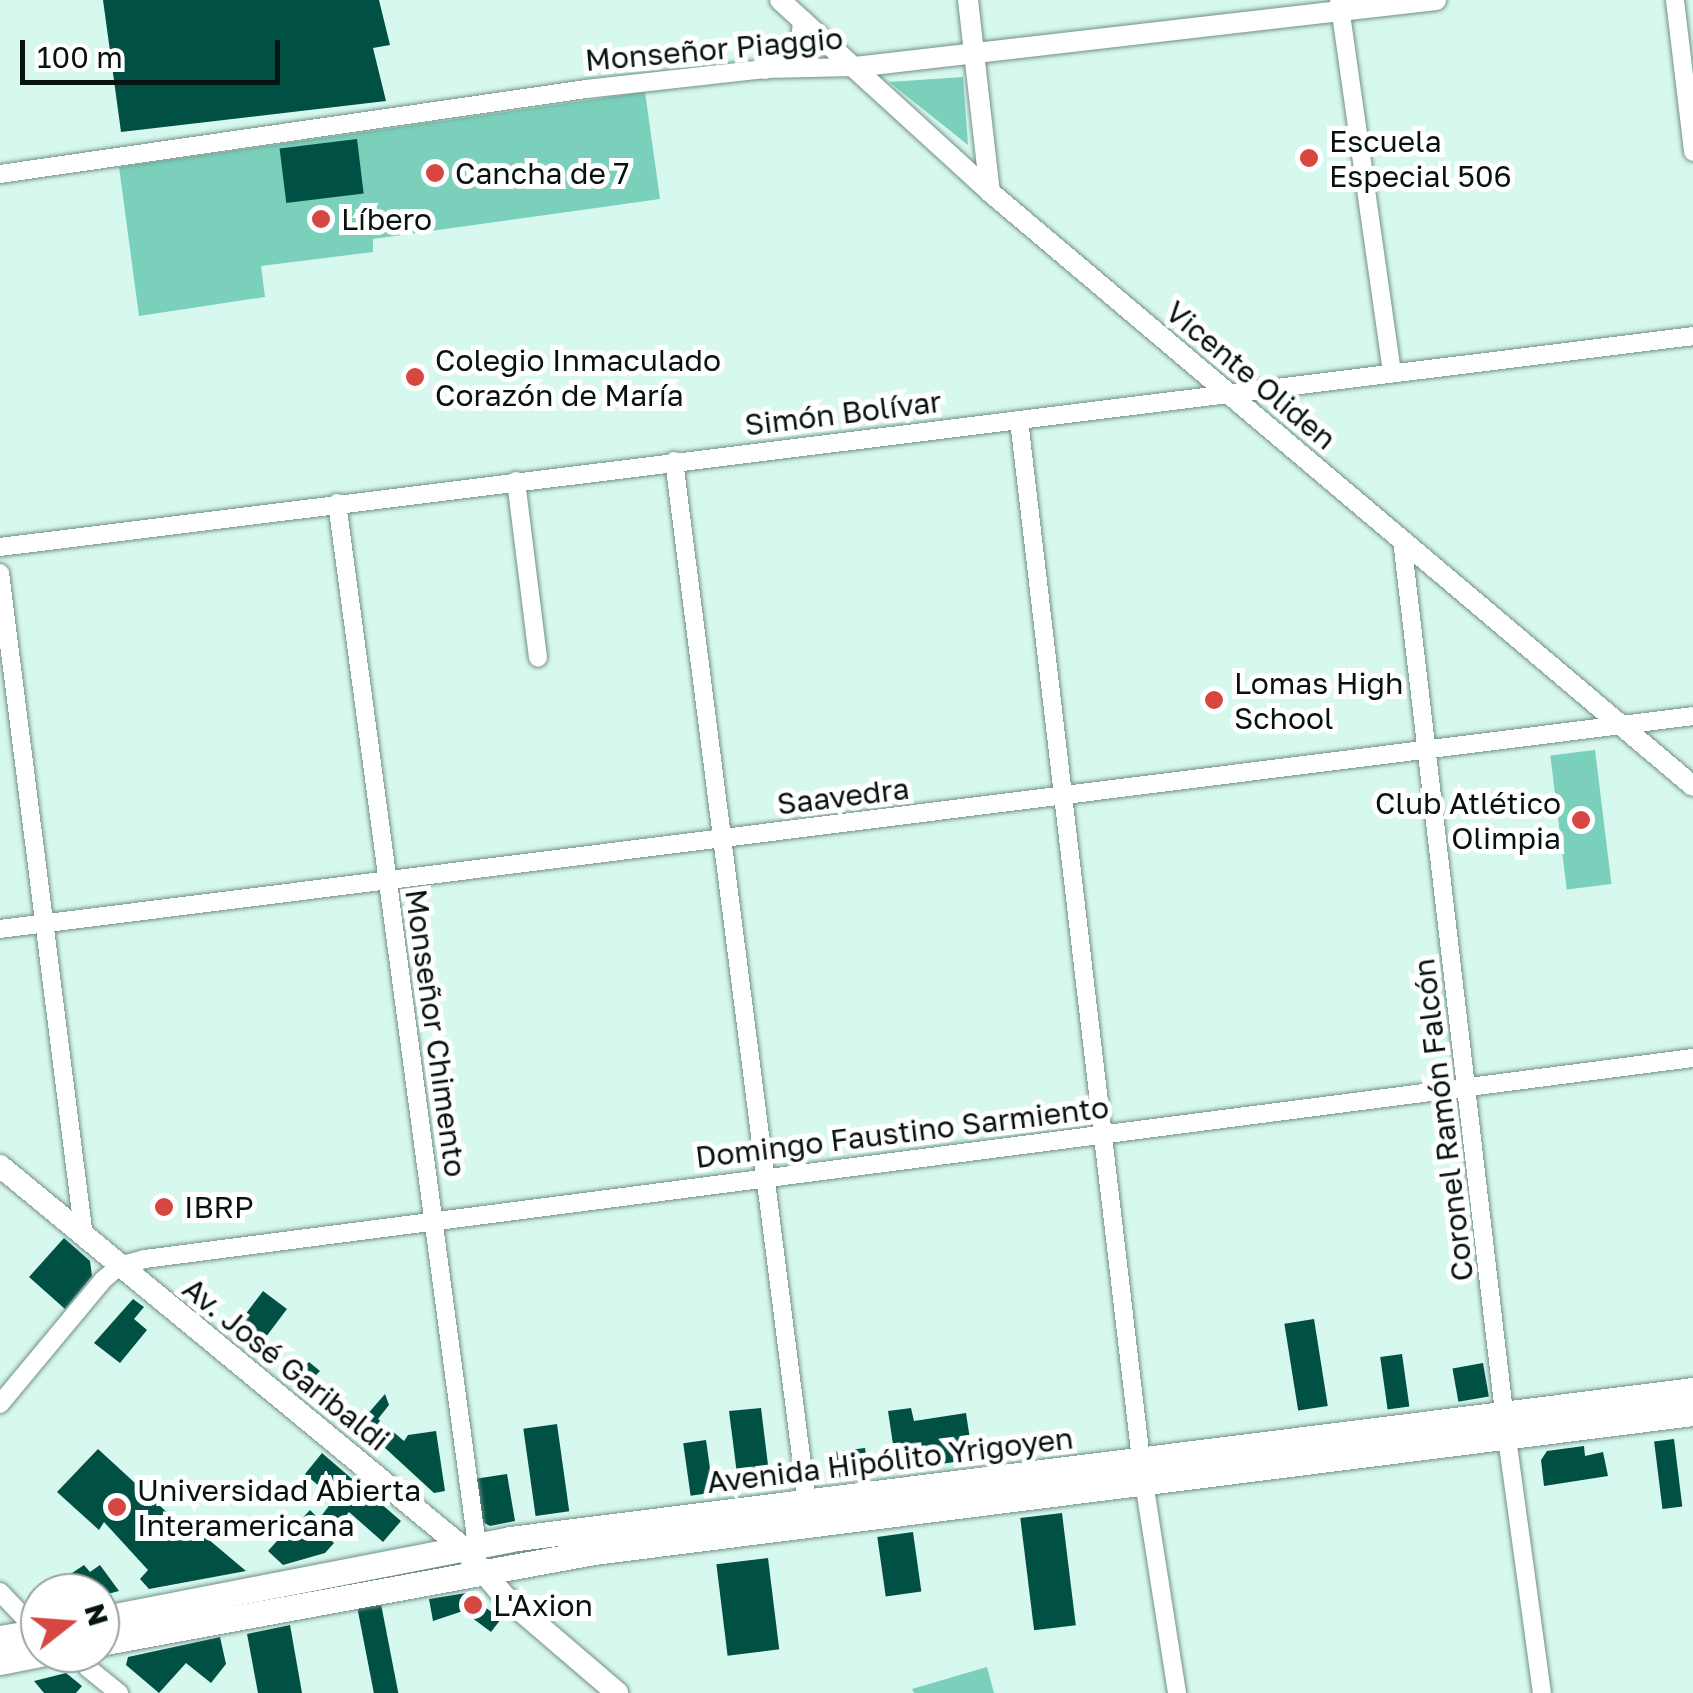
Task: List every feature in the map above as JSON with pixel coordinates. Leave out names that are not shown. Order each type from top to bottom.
[{"type":"main road","name":"Av. José Garibaldi","points":[[0,1166],[473,1554],[504,1596],[617,1693]]},
{"type":"main road","name":"Avenida Hipólito Yrigoyen","points":[[1506,1426],[1693,1390]]},
{"type":"main road","name":"Avenida Hipólito Yrigoyen","points":[[120,1637],[473,1554],[1506,1426],[1693,1414]]},
{"type":"main road","name":"Avenida Hipólito Yrigoyen","points":[[120,1616],[473,1554],[807,1504],[1143,1471]]},
{"type":"street","name":"Vicente Oliden","points":[[780,0],[990,192],[1693,786]]},
{"type":"street","points":[[968,0],[990,192]]},
{"type":"street","name":"Monseñor Piaggio","points":[[0,174],[360,120],[765,69],[856,68],[1339,6],[1436,0]]},
{"type":"street","points":[[1675,0],[1693,152]]},
{"type":"street","points":[[1339,6],[1392,372]]},
{"type":"street","points":[[765,69],[793,54],[801,41],[803,21]]},
{"type":"street","name":"Simón Bolívar","points":[[0,547],[1693,336]]},
{"type":"street","points":[[1019,420],[1143,1471],[1177,1693]]},
{"type":"street","points":[[674,461],[807,1504]]},
{"type":"street","points":[[516,480],[538,658]]},
{"type":"street","name":"Monseñor Chimento","points":[[337,503],[434,1219],[473,1554]]},
{"type":"street","name":"Coronel Ramón Falcón","points":[[1402,540],[1506,1426],[1542,1693]]},
{"type":"street","points":[[0,573],[84,1237]]},
{"type":"street","name":"Saavedra","points":[[0,929],[1693,716]]},
{"type":"street","name":"Domingo Faustino Sarmiento","points":[[120,1266],[434,1219],[1693,1058]]},
{"type":"street","points":[[0,1404],[120,1266]]},
{"type":"street","points":[[0,1592],[20,1615]]},
{"type":"street","points":[[94,1673],[119,1693]]},
{"type":"green space","points":[[963,77],[968,145],[889,82]]},
{"type":"green space","name":"Líbero","points":[[645,92],[660,199],[373,239],[373,252],[261,266],[265,297],[139,316],[119,167]]},
{"type":"green space","name":"Club Atlético Olimpia","points":[[1595,750],[1611,884],[1567,889],[1550,755]]},
{"type":"green space","points":[[987,1667],[994,1693],[914,1693],[912,1689]]},
{"type":"building","points":[[103,0],[379,0],[390,45],[373,48],[386,101],[121,132]]},
{"type":"building","points":[[357,139],[364,194],[286,203],[280,149]]},
{"type":"building","points":[[64,1238],[90,1261],[92,1276],[65,1309],[29,1277]]},
{"type":"building","points":[[263,1291],[287,1309],[263,1340],[240,1322]]},
{"type":"building","points":[[133,1299],[144,1307],[134,1319],[147,1330],[120,1363],[94,1343]]},
{"type":"building","points":[[1314,1319],[1328,1406],[1298,1411],[1284,1324]]},
{"type":"building","points":[[1402,1354],[1409,1406],[1388,1410],[1380,1357]]},
{"type":"building","points":[[294,1358],[304,1367],[309,1362],[320,1371],[304,1388],[284,1370]]},
{"type":"building","points":[[1483,1363],[1489,1396],[1458,1402],[1452,1368]]},
{"type":"building","points":[[385,1394],[389,1405],[378,1419],[404,1441],[408,1435],[436,1431],[445,1491],[434,1493],[359,1424]]},
{"type":"building","points":[[761,1408],[769,1473],[759,1487],[739,1490],[729,1411]]},
{"type":"building","points":[[911,1408],[914,1421],[966,1413],[973,1459],[897,1471],[888,1411]]},
{"type":"building","points":[[557,1424],[569,1511],[536,1516],[523,1429]]},
{"type":"building","points":[[1674,1439],[1682,1506],[1662,1509],[1654,1441]]},
{"type":"building","points":[[706,1440],[713,1492],[691,1496],[683,1443]]},
{"type":"building","points":[[1584,1446],[1585,1456],[1603,1452],[1608,1476],[1544,1486],[1541,1460],[1547,1451]]},
{"type":"building","points":[[865,1448],[869,1474],[836,1478],[827,1473],[825,1453]]},
{"type":"building","name":"Universidad Abierta Interamericana","points":[[98,1449],[184,1528],[189,1523],[246,1571],[149,1589],[140,1579],[148,1570],[104,1522],[99,1530],[57,1492]]},
{"type":"building","points":[[322,1453],[401,1521],[383,1542],[349,1512],[328,1537],[334,1543],[325,1553],[283,1565],[268,1551],[277,1541],[272,1536],[283,1524],[289,1529],[296,1525],[310,1510],[319,1519],[334,1499],[305,1474]]},
{"type":"building","points":[[507,1474],[515,1521],[490,1526],[481,1521],[474,1479]]},
{"type":"building","points":[[1062,1513],[1076,1625],[1034,1630],[1020,1518]]},
{"type":"building","points":[[913,1532],[921,1591],[886,1596],[877,1537]]},
{"type":"building","points":[[768,1558],[779,1649],[728,1656],[716,1564]]},
{"type":"building","points":[[84,1565],[90,1572],[100,1565],[106,1573],[72,1573]]},
{"type":"building","points":[[466,1593],[501,1619],[491,1632],[463,1611],[433,1621],[429,1599]]},
{"type":"building","points":[[381,1604],[398,1693],[374,1693],[357,1609]]},
{"type":"building","points":[[290,1625],[302,1693],[258,1693],[247,1634]]},
{"type":"building","points":[[220,1637],[226,1664],[211,1683],[186,1663],[159,1693],[126,1665],[128,1657]]},
{"type":"building","points":[[66,1673],[82,1686],[76,1693],[44,1693],[34,1681]]},
{"type":"place","name":"Escuela Especial 506","points":[[1309,158]]},
{"type":"place","name":"Cancha de 7","points":[[435,173]]},
{"type":"place","name":"Líbero","points":[[321,219]]},
{"type":"place","name":"Colegio Inmaculado Corazón de María","points":[[415,377]]},
{"type":"place","name":"Lomas High School","points":[[1214,700]]},
{"type":"place","name":"Club Atlético Olimpia","points":[[1581,820]]},
{"type":"place","name":"IBRP","points":[[164,1207]]},
{"type":"place","name":"Universidad Abierta Interamericana","points":[[117,1507]]},
{"type":"place","name":"L'Axion","points":[[473,1605]]}]
